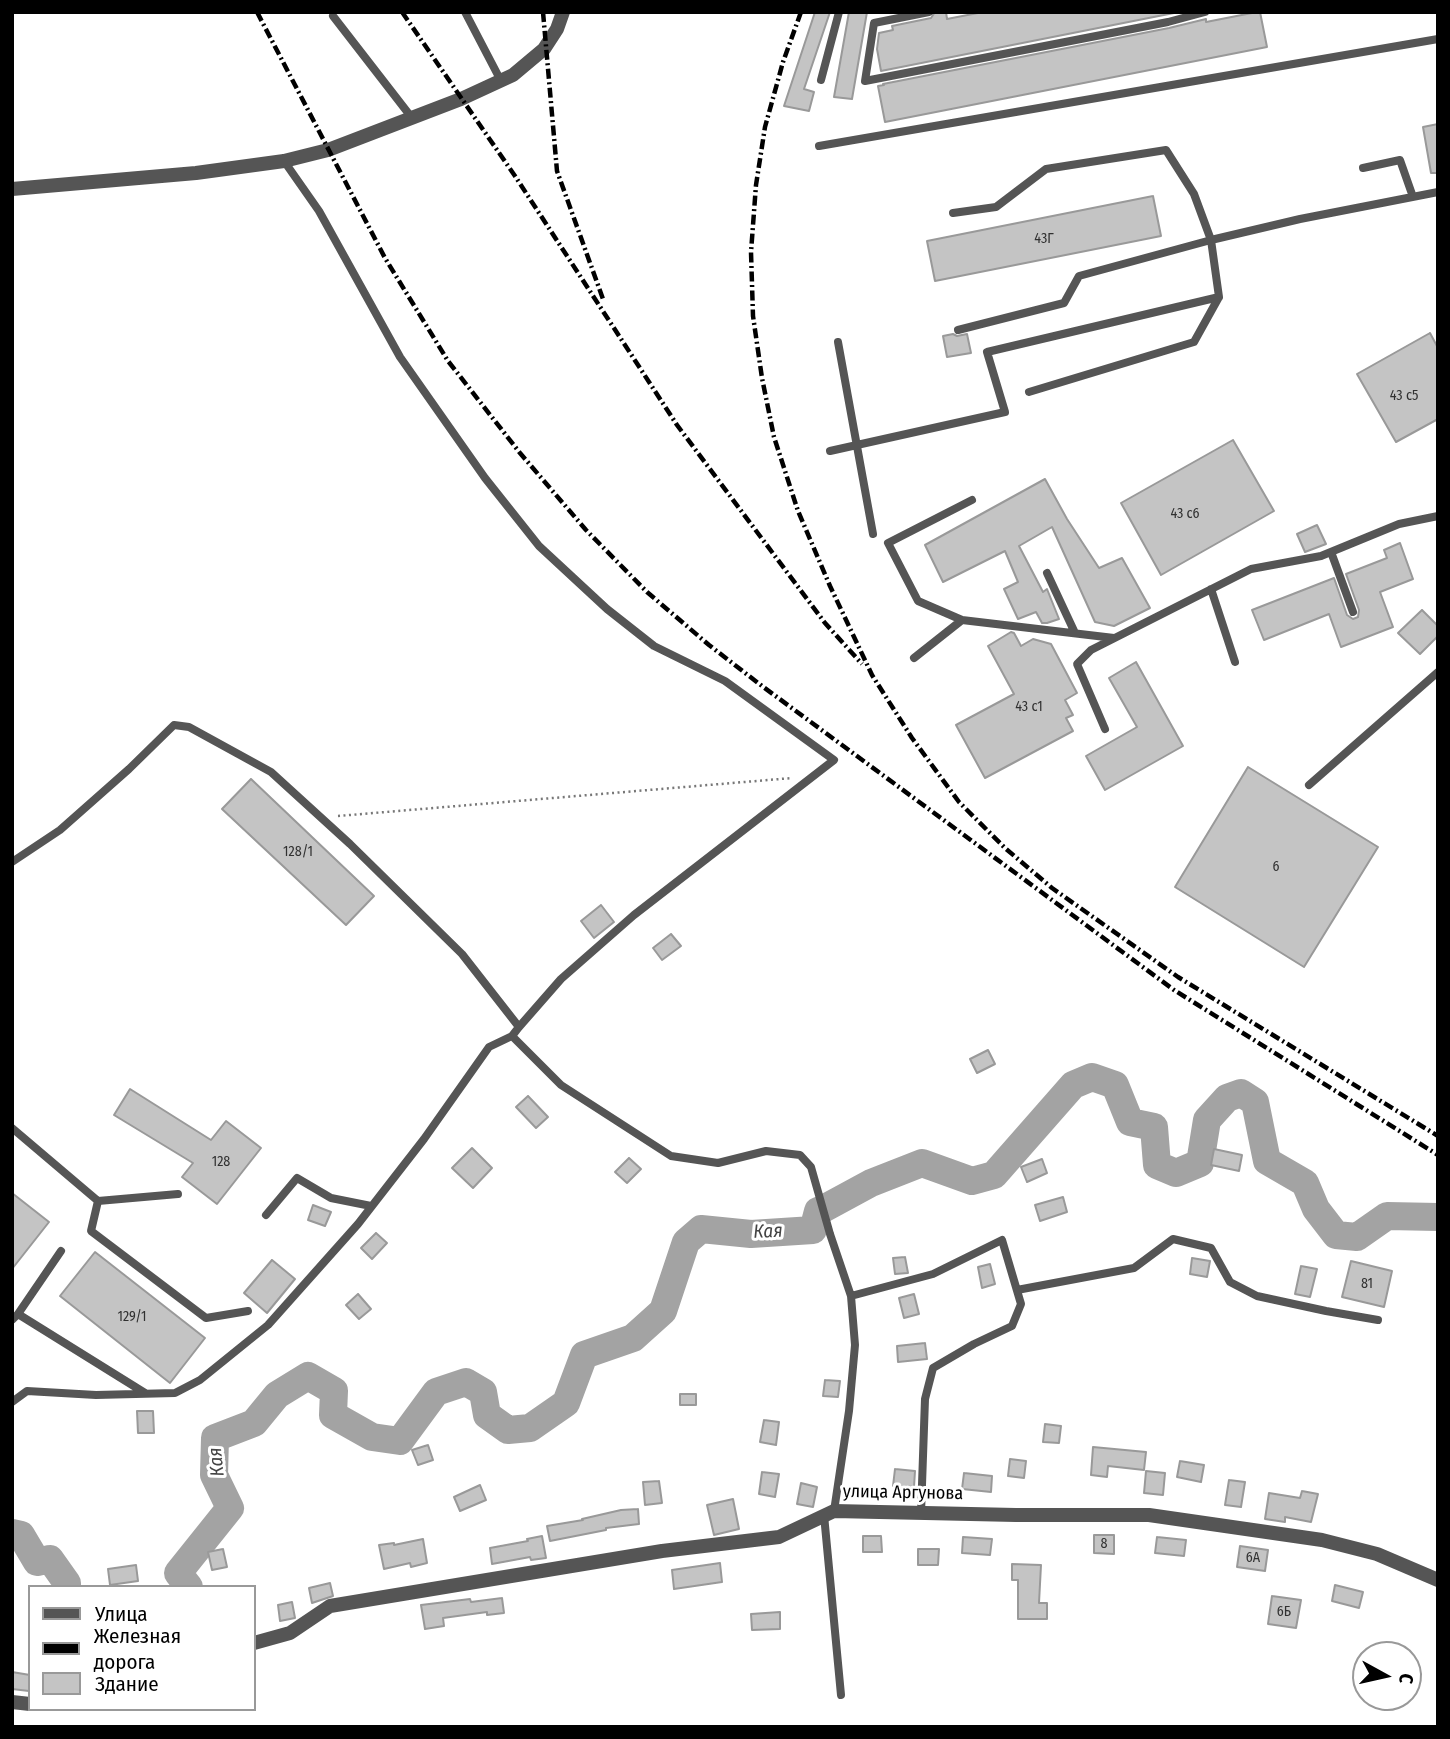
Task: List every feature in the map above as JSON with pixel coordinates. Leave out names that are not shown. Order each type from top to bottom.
[{"type":"street","points":[[12,189],[196,173],[284,161],[328,150],[513,75],[544,49],[557,29],[563,12]]},
{"type":"street","name":"улица Аргунова","points":[[256,1642],[290,1633],[330,1606],[662,1551],[779,1537],[829,1513],[1149,1515],[1322,1541],[1377,1554],[1438,1580]]},
{"type":"lane","points":[[465,12],[501,80]]},
{"type":"lane","points":[[821,80],[839,12]]},
{"type":"lane","points":[[876,12],[864,80],[1168,22],[1205,12]]},
{"type":"lane","points":[[874,23],[929,12]]},
{"type":"lane","points":[[332,16],[412,118]]},
{"type":"lane","points":[[819,146],[1438,39]]},
{"type":"lane","points":[[953,213],[996,207],[1045,169],[1166,150],[1194,194],[1211,240],[1219,297],[1194,342],[1030,392]]},
{"type":"lane","points":[[1363,168],[1400,160],[1413,197]]},
{"type":"lane","points":[[12,1402],[27,1391],[96,1395],[175,1392],[200,1380],[268,1325],[358,1224],[424,1139],[489,1047],[512,1036],[561,979],[634,915],[834,760],[725,681],[654,646],[607,609],[539,546],[485,478],[400,357],[319,211],[284,161]]},
{"type":"lane","points":[[958,330],[1064,303],[1079,276],[1300,219],[1438,192]]},
{"type":"lane","points":[[830,451],[1005,412],[987,352],[1219,297]]},
{"type":"lane","points":[[838,342],[873,534]]},
{"type":"lane","points":[[972,500],[888,543],[918,601],[962,620],[1114,638]]},
{"type":"lane","points":[[1105,729],[1077,664],[1091,649],[1251,569],[1321,556],[1399,524],[1438,516]]},
{"type":"lane","points":[[1331,552],[1353,612]]},
{"type":"lane","points":[[1047,573],[1075,633]]},
{"type":"lane","points":[[1211,589],[1235,662]]},
{"type":"lane","points":[[914,658],[962,620]]},
{"type":"lane","points":[[1309,785],[1438,672]]},
{"type":"lane","points":[[12,862],[60,830],[174,725],[189,727],[271,772],[350,844],[462,954],[519,1027]]},
{"type":"lane","points":[[512,1036],[561,1085],[671,1156],[718,1163],[766,1151],[800,1155],[811,1167],[851,1296],[855,1345],[849,1411],[829,1513],[841,1695]]},
{"type":"lane","points":[[12,1128],[98,1201],[178,1194]]},
{"type":"lane","points":[[266,1215],[297,1178],[331,1198],[372,1206]]},
{"type":"lane","points":[[98,1201],[91,1231],[206,1318],[248,1311]]},
{"type":"lane","points":[[1017,1290],[1134,1268],[1173,1239],[1211,1248],[1230,1282],[1257,1296],[1378,1320]]},
{"type":"lane","points":[[851,1296],[933,1274],[1002,1240],[1021,1304],[1012,1326],[933,1368],[925,1399],[921,1513]]},
{"type":"lane","points":[[61,1251],[15,1317],[145,1393]]},
{"type":"path","points":[[320,817],[813,776]]},
{"type":"building","points":[[815,12],[830,12],[804,89],[814,92],[809,111],[784,106]]},
{"type":"building","points":[[849,12],[867,12],[852,99],[834,97]]},
{"type":"building","points":[[935,12],[946,12],[947,19],[983,12],[1179,12],[881,71],[877,49],[879,33],[893,30],[892,26],[931,18]]},
{"type":"building","points":[[1260,12],[1267,47],[885,122],[878,86],[883,84],[1206,19],[1206,22]]},
{"type":"building","points":[[1438,124],[1438,173],[1431,173],[1423,127]]},
{"type":"building","points":[[1153,196],[1161,236],[935,281],[927,241]]},
{"type":"building","points":[[1430,333],[1438,348],[1438,419],[1396,442],[1357,374]]},
{"type":"building","points":[[967,334],[971,353],[947,357],[943,336]]},
{"type":"building","points":[[1233,440],[1274,511],[1161,575],[1121,503]]},
{"type":"building","points":[[1045,479],[1099,568],[1122,558],[1150,608],[1114,626],[1095,622],[1052,527],[1019,546],[1043,592],[1047,589],[1059,619],[1042,623],[1036,612],[1018,619],[1004,589],[1018,582],[1005,551],[943,582],[925,545]]},
{"type":"building","points":[[1317,525],[1326,544],[1305,552],[1297,534]]},
{"type":"building","points":[[1400,543],[1413,579],[1380,592],[1393,627],[1341,647],[1329,614],[1264,640],[1252,610],[1334,578],[1347,615],[1353,619],[1358,617],[1359,610],[1346,574],[1387,558],[1384,550]]},
{"type":"building","points":[[1422,610],[1438,626],[1438,636],[1420,654],[1398,633]]},
{"type":"building","points":[[1011,632],[1021,646],[1033,639],[1051,644],[1077,693],[1065,700],[1073,715],[1066,718],[1073,731],[985,778],[956,725],[1014,694],[988,646]]},
{"type":"building","points":[[1136,662],[1183,746],[1105,790],[1086,756],[1137,727],[1109,678]]},
{"type":"building","points":[[1248,767],[1378,847],[1304,967],[1175,887]]},
{"type":"building","points":[[251,779],[374,896],[346,925],[222,809]]},
{"type":"building","points":[[601,905],[614,922],[594,938],[581,921]]},
{"type":"building","points":[[671,934],[681,946],[662,960],[653,948]]},
{"type":"building","points":[[988,1050],[995,1064],[977,1073],[970,1059]]},
{"type":"building","points":[[130,1089],[211,1140],[226,1121],[261,1148],[217,1204],[182,1177],[193,1163],[114,1115]]},
{"type":"building","points":[[528,1096],[548,1117],[536,1128],[516,1107]]},
{"type":"building","points":[[472,1148],[492,1168],[473,1188],[452,1168]]},
{"type":"building","points":[[1214,1149],[1242,1155],[1239,1171],[1211,1165]]},
{"type":"building","points":[[629,1158],[641,1169],[627,1183],[615,1172]]},
{"type":"building","points":[[1042,1159],[1047,1173],[1027,1182],[1021,1167]]},
{"type":"building","points":[[12,1193],[49,1222],[12,1269]]},
{"type":"building","points":[[1063,1197],[1067,1212],[1040,1221],[1035,1205]]},
{"type":"building","points":[[313,1205],[331,1212],[325,1226],[308,1220]]},
{"type":"building","points":[[376,1233],[387,1243],[372,1259],[361,1248]]},
{"type":"building","points":[[95,1252],[205,1338],[170,1383],[60,1296]]},
{"type":"building","points":[[905,1257],[908,1273],[895,1274],[893,1258]]},
{"type":"building","points":[[1192,1258],[1210,1261],[1207,1277],[1190,1274]]},
{"type":"building","points":[[272,1260],[295,1279],[267,1313],[244,1293]]},
{"type":"building","points":[[1351,1261],[1392,1271],[1384,1307],[1342,1297]]},
{"type":"building","points":[[990,1264],[995,1284],[982,1288],[978,1267]]},
{"type":"building","points":[[1301,1266],[1317,1269],[1310,1297],[1295,1294]]},
{"type":"building","points":[[358,1294],[371,1309],[359,1319],[346,1305]]},
{"type":"building","points":[[914,1294],[919,1314],[904,1318],[899,1298]]},
{"type":"building","points":[[925,1343],[927,1359],[898,1362],[897,1346]]},
{"type":"building","points":[[825,1380],[840,1381],[838,1397],[823,1396]]},
{"type":"building","points":[[680,1394],[696,1394],[696,1405],[680,1405]]},
{"type":"building","points":[[137,1411],[153,1411],[154,1433],[138,1433]]},
{"type":"building","points":[[764,1420],[779,1422],[776,1445],[760,1442]]},
{"type":"building","points":[[1045,1424],[1061,1426],[1059,1443],[1043,1442]]},
{"type":"building","points":[[428,1445],[433,1460],[418,1465],[412,1450]]},
{"type":"building","points":[[1093,1447],[1146,1452],[1144,1470],[1108,1466],[1107,1477],[1091,1475]]},
{"type":"building","points":[[1010,1459],[1026,1461],[1024,1478],[1008,1476]]},
{"type":"building","points":[[1180,1461],[1204,1465],[1201,1482],[1177,1477]]},
{"type":"building","points":[[895,1469],[915,1471],[914,1487],[893,1486]]},
{"type":"building","points":[[1146,1471],[1165,1473],[1163,1495],[1144,1493]]},
{"type":"building","points":[[762,1472],[779,1474],[775,1497],[759,1494]]},
{"type":"building","points":[[964,1473],[992,1476],[991,1492],[962,1489]]},
{"type":"building","points":[[1229,1480],[1245,1482],[1241,1507],[1225,1505]]},
{"type":"building","points":[[659,1481],[662,1503],[645,1505],[643,1482]]},
{"type":"building","points":[[801,1483],[817,1487],[813,1507],[797,1504]]},
{"type":"building","points":[[480,1485],[486,1500],[460,1511],[454,1497]]},
{"type":"building","points":[[1302,1491],[1318,1494],[1311,1522],[1285,1517],[1285,1522],[1265,1519],[1269,1493],[1300,1498]]},
{"type":"building","points":[[733,1499],[739,1529],[714,1535],[707,1505]]},
{"type":"building","points":[[638,1509],[639,1524],[606,1528],[550,1541],[547,1526],[621,1510]]},
{"type":"building","points":[[1094,1535],[1114,1535],[1114,1554],[1094,1553]]},
{"type":"building","points":[[542,1536],[546,1558],[531,1560],[530,1557],[492,1564],[490,1548]]},
{"type":"building","points":[[863,1536],[881,1536],[882,1552],[863,1552]]},
{"type":"building","points":[[963,1537],[992,1539],[990,1555],[962,1553]]},
{"type":"building","points":[[1157,1537],[1186,1540],[1184,1556],[1155,1553]]},
{"type":"building","points":[[423,1539],[427,1563],[411,1567],[410,1563],[384,1569],[379,1545]]},
{"type":"building","points":[[1240,1546],[1268,1550],[1265,1571],[1237,1567]]},
{"type":"building","points":[[223,1549],[227,1567],[212,1570],[208,1552]]},
{"type":"building","points":[[918,1549],[939,1549],[938,1565],[918,1565]]},
{"type":"building","points":[[720,1563],[722,1582],[674,1589],[672,1570]]},
{"type":"building","points":[[1012,1564],[1041,1565],[1039,1603],[1047,1603],[1047,1619],[1018,1619],[1018,1580],[1012,1580]]},
{"type":"building","points":[[136,1565],[138,1581],[110,1585],[108,1569]]},
{"type":"building","points":[[330,1583],[333,1596],[312,1603],[309,1588]]},
{"type":"building","points":[[1335,1585],[1363,1592],[1359,1608],[1332,1601]]},
{"type":"building","points":[[1272,1596],[1301,1600],[1296,1628],[1268,1624]]},
{"type":"building","points":[[502,1598],[504,1613],[487,1615],[487,1612],[443,1618],[444,1626],[425,1629],[421,1605]]},
{"type":"building","points":[[292,1602],[295,1618],[280,1621],[278,1605]]},
{"type":"building","points":[[780,1612],[780,1629],[752,1630],[751,1614]]},
{"type":"building","points":[[12,1672],[28,1675],[28,1691],[12,1689]]},
{"type":"waterway","name":"Кая","points":[[187,1585],[178,1573],[230,1508],[214,1475],[215,1438],[254,1423],[277,1395],[308,1376],[334,1391],[333,1415],[372,1437],[400,1441],[436,1392],[466,1382],[483,1392],[487,1415],[508,1430],[530,1428],[566,1403],[584,1355],[633,1338],[663,1311],[686,1242],[701,1229],[751,1234],[813,1230],[818,1211],[871,1183],[922,1163],[972,1181],[994,1175],[1073,1085],[1092,1077],[1115,1085],[1130,1122],[1154,1127],[1157,1165],[1176,1173],[1200,1163],[1207,1120],[1227,1098],[1241,1093],[1255,1102],[1267,1161],[1305,1183],[1316,1209],[1336,1235],[1357,1237],[1387,1216],[1438,1217]]},
{"type":"waterway","name":"Кая","points":[[12,1533],[21,1535],[37,1562],[50,1559],[67,1585]]},
{"type":"railway","points":[[257,12],[385,258],[448,361],[520,453],[586,530],[647,592],[762,686],[1174,990],[1438,1155]]},
{"type":"railway","points":[[402,12],[515,176],[677,425],[825,623],[862,664]]},
{"type":"railway","points":[[543,12],[557,171],[603,299]]},
{"type":"railway","points":[[801,12],[783,62],[765,127],[756,185],[751,252],[753,316],[774,437],[798,511],[872,675],[912,738],[959,802],[1005,848],[1052,888],[1178,977],[1438,1136]]}]
